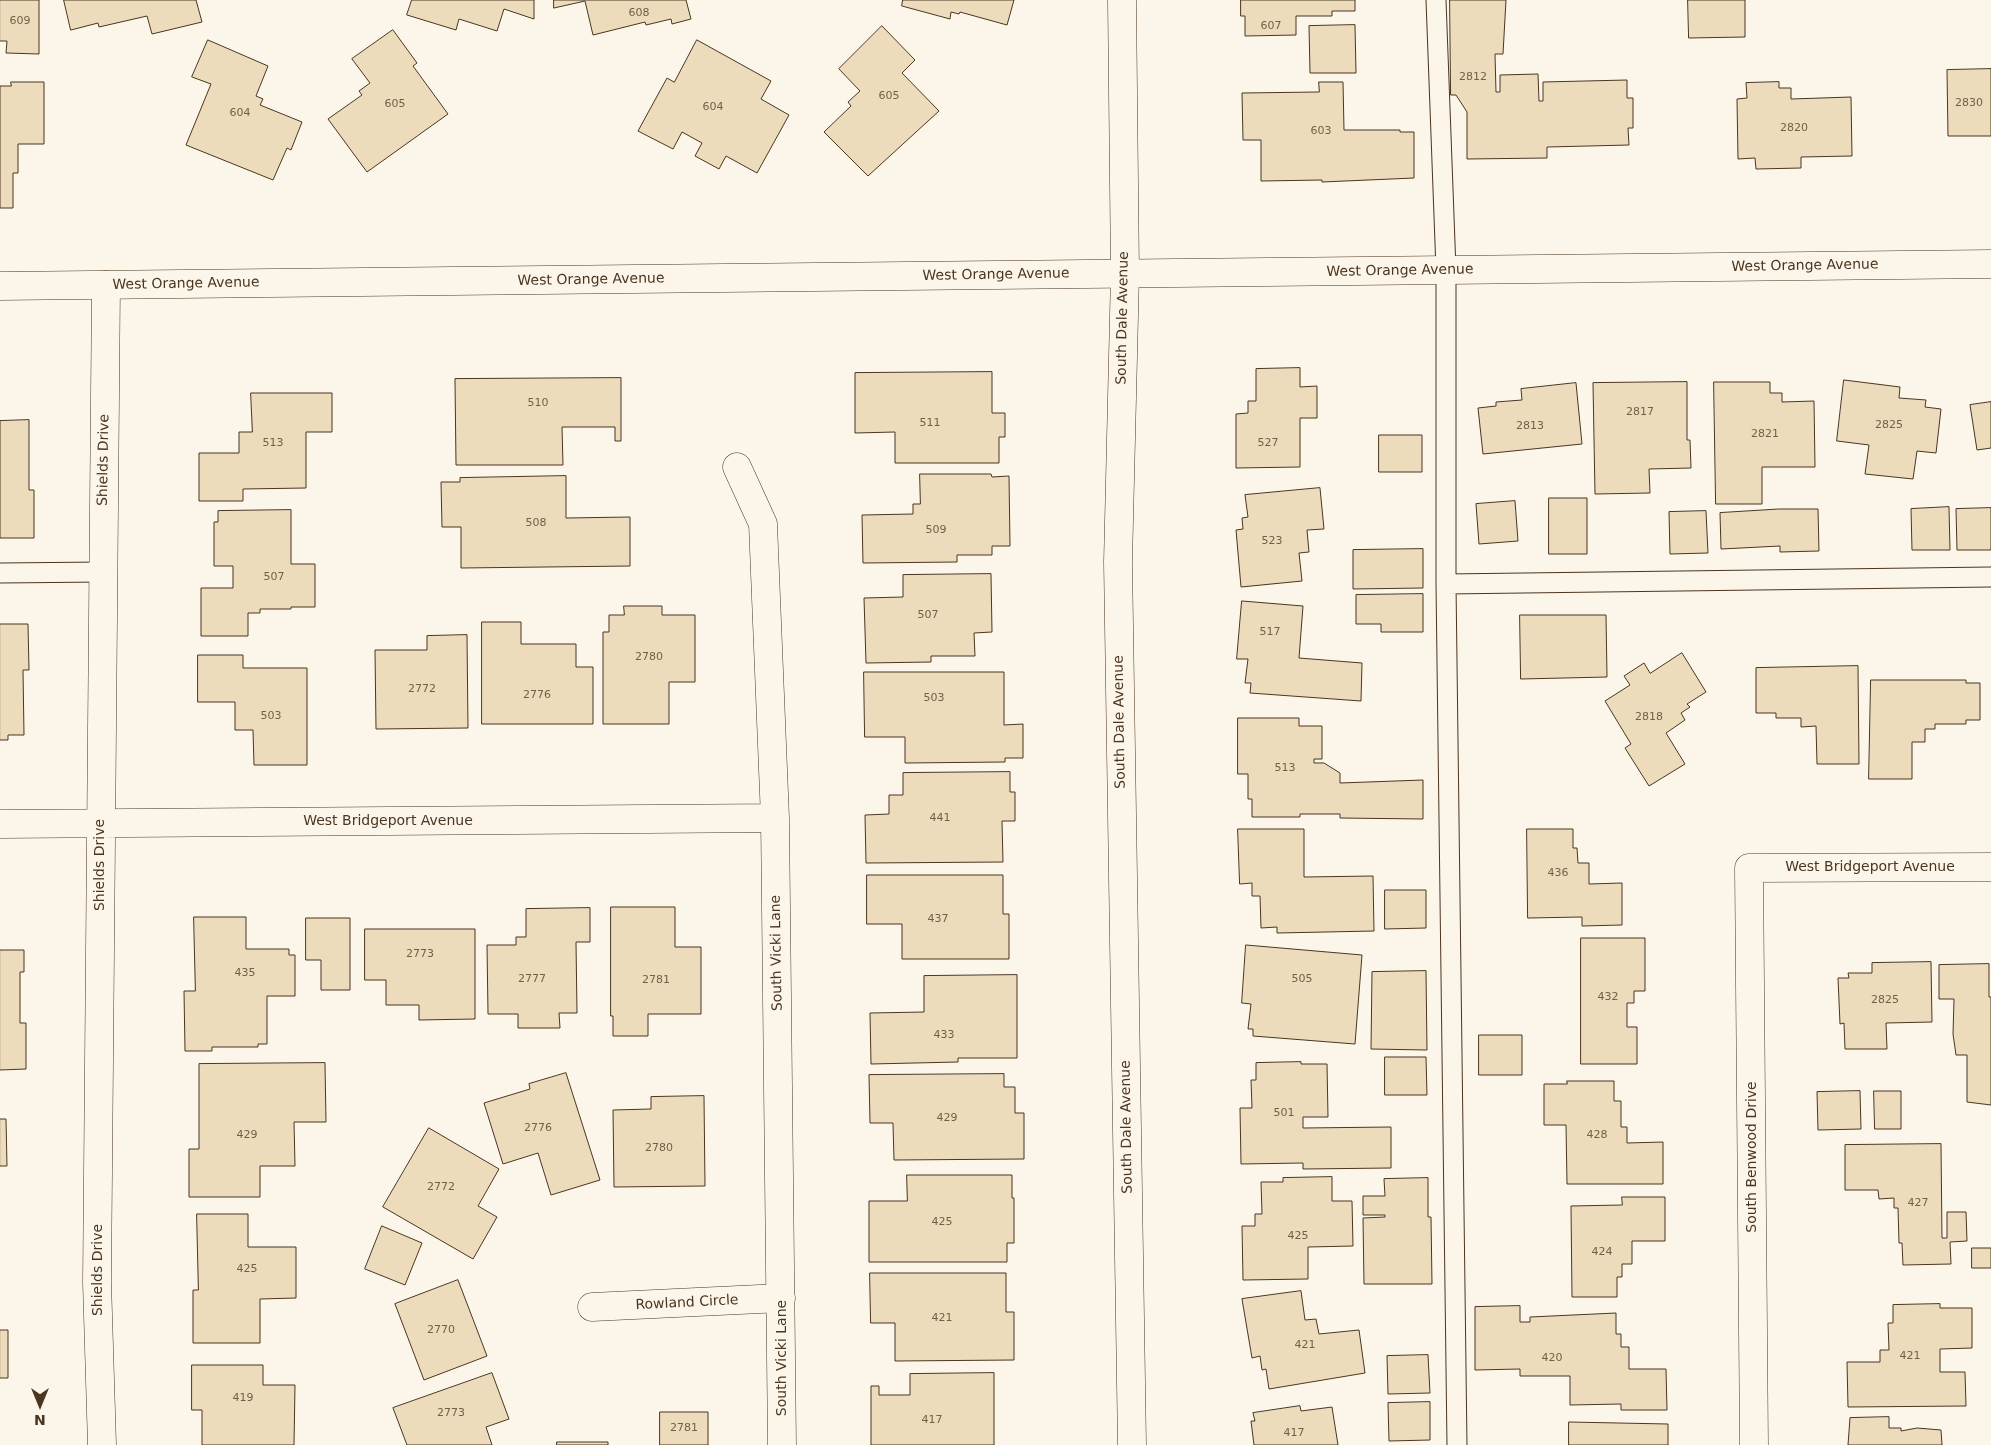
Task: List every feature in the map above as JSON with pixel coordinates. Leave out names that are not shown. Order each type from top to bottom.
[{"type":"street","name":"South Dale Avenue","points":[[1122,0],[1125,274],[1118,562],[1132,1445]]},
{"type":"street","name":"West Orange Avenue","points":[[0,286],[1991,264]]},
{"type":"street","name":"Shields Drive","points":[[102,1445],[97,1282],[106,285]]},
{"type":"street","name":"South Vicki Lane","points":[[738,468],[763,524],[775,818],[782,1298],[782,1445]]},
{"type":"street","name":"West Bridgeport Avenue","points":[[0,824],[775,818]]},
{"type":"street","name":"West Bridgeport Avenue","points":[[1749,868],[1991,867]]},
{"type":"street","name":"South Benwood Drive","points":[[1749,868],[1754,1445]]},
{"type":"street","name":"Rowland Circle","points":[[592,1307],[782,1298]]},
{"type":"lane","points":[[1436,0],[1446,270],[1446,584],[1457,1445]]},
{"type":"lane","points":[[0,573],[103,572]]},
{"type":"lane","points":[[1446,584],[1991,577]]},
{"type":"building","points":[[0,0],[39,0],[39,54],[6,53],[7,41],[0,41]]},
{"type":"building","points":[[64,0],[196,0],[202,22],[152,34],[147,16],[99,27],[98,23],[71,30]]},
{"type":"building","points":[[412,0],[534,0],[534,19],[504,9],[497,31],[459,19],[456,30],[407,15]]},
{"type":"building","points":[[554,0],[686,0],[691,19],[672,24],[671,19],[646,25],[645,22],[593,35],[585,1],[554,8]]},
{"type":"building","points":[[903,0],[1014,0],[1007,25],[960,12],[959,14],[951,12],[950,19],[902,6]]},
{"type":"building","points":[[1241,0],[1355,0],[1355,11],[1332,11],[1332,16],[1296,16],[1296,35],[1245,36],[1245,16],[1241,16]]},
{"type":"building","points":[[1450,0],[1506,0],[1503,54],[1495,54],[1496,92],[1500,92],[1500,75],[1538,74],[1539,101],[1543,101],[1543,82],[1627,80],[1627,98],[1633,98],[1633,128],[1628,128],[1629,145],[1547,147],[1547,158],[1467,159],[1467,112],[1456,95],[1451,95]]},
{"type":"building","points":[[1688,0],[1745,0],[1745,37],[1689,38]]},
{"type":"building","points":[[1355,25],[1356,73],[1310,73],[1309,26]]},
{"type":"building","points":[[882,26],[915,60],[902,73],[939,111],[868,176],[824,132],[851,106],[848,102],[860,91],[839,69]]},
{"type":"building","points":[[393,30],[417,63],[413,66],[448,114],[367,172],[328,119],[362,95],[359,91],[370,83],[352,59]]},
{"type":"building","points":[[208,40],[268,66],[256,96],[263,99],[260,105],[302,122],[291,150],[287,148],[273,180],[186,145],[211,84],[192,77]]},
{"type":"building","points":[[697,40],[771,81],[761,99],[789,115],[757,173],[726,156],[719,169],[695,156],[702,143],[682,132],[673,149],[638,131],[667,78],[674,82]]},
{"type":"building","points":[[1991,69],[1991,136],[1948,136],[1947,70]]},
{"type":"building","points":[[11,82],[44,82],[44,144],[18,144],[18,173],[13,173],[13,208],[0,208],[0,86],[11,86]]},
{"type":"building","points":[[1319,82],[1343,82],[1344,130],[1400,130],[1400,132],[1414,132],[1414,178],[1322,182],[1322,180],[1261,181],[1261,140],[1243,140],[1242,93],[1319,92]]},
{"type":"building","points":[[1779,82],[1779,88],[1791,88],[1791,99],[1851,97],[1852,156],[1801,157],[1801,168],[1756,169],[1755,158],[1738,159],[1737,99],[1747,98],[1746,83]]},
{"type":"building","points":[[1300,368],[1300,387],[1317,386],[1317,418],[1300,418],[1300,467],[1236,468],[1236,414],[1248,413],[1248,401],[1256,401],[1256,369]]},
{"type":"building","points":[[992,372],[992,413],[1005,413],[1005,437],[999,437],[999,463],[895,463],[895,432],[855,433],[855,373]]},
{"type":"building","points":[[621,378],[621,441],[615,441],[615,427],[562,427],[563,465],[456,465],[455,379]]},
{"type":"building","points":[[1844,380],[1900,387],[1899,398],[1926,400],[1925,407],[1941,409],[1936,453],[1917,451],[1913,479],[1865,474],[1869,445],[1837,441]]},
{"type":"building","points":[[1687,382],[1687,440],[1690,440],[1691,468],[1649,469],[1650,493],[1595,494],[1593,383]]},
{"type":"building","points":[[1714,382],[1770,382],[1770,393],[1782,393],[1782,402],[1814,401],[1815,467],[1762,467],[1762,504],[1716,504]]},
{"type":"building","points":[[1576,383],[1582,444],[1483,454],[1478,408],[1496,406],[1496,402],[1522,400],[1521,389]]},
{"type":"building","points":[[251,393],[332,393],[332,432],[306,432],[306,488],[243,489],[243,501],[199,501],[199,453],[239,453],[239,432],[252,432]]},
{"type":"building","points":[[1991,402],[1991,448],[1977,450],[1970,405]]},
{"type":"building","points":[[29,420],[29,490],[34,490],[34,538],[0,538],[0,421]]},
{"type":"building","points":[[1379,435],[1422,435],[1422,472],[1379,472]]},
{"type":"building","points":[[920,474],[991,474],[992,477],[1009,476],[1010,546],[992,546],[992,555],[957,555],[957,562],[863,563],[862,515],[913,514],[913,504],[920,504]]},
{"type":"building","points":[[566,476],[566,518],[630,517],[630,566],[461,568],[461,527],[442,527],[441,482],[460,482],[460,478]]},
{"type":"building","points":[[1320,488],[1324,529],[1307,530],[1309,552],[1299,553],[1302,581],[1241,587],[1236,530],[1243,529],[1242,518],[1248,517],[1245,495]]},
{"type":"building","points":[[1549,498],[1587,498],[1587,554],[1549,554]]},
{"type":"building","points":[[1515,501],[1518,541],[1479,544],[1476,504]]},
{"type":"building","points":[[1949,507],[1950,550],[1912,550],[1911,509]]},
{"type":"building","points":[[1991,508],[1991,550],[1957,550],[1956,509]]},
{"type":"building","points":[[1779,509],[1818,509],[1819,551],[1780,552],[1780,546],[1721,549],[1720,513]]},
{"type":"building","points":[[291,510],[291,564],[315,564],[315,607],[260,609],[260,613],[248,613],[248,636],[201,636],[201,588],[233,588],[233,566],[214,566],[214,522],[218,522],[218,511]]},
{"type":"building","points":[[1706,511],[1708,553],[1670,554],[1669,512]]},
{"type":"building","points":[[1423,549],[1423,588],[1353,589],[1353,550]]},
{"type":"building","points":[[991,574],[992,632],[974,633],[975,656],[931,656],[931,662],[866,663],[864,598],[903,597],[903,575]]},
{"type":"building","points":[[1423,594],[1423,632],[1381,632],[1381,624],[1356,624],[1356,595]]},
{"type":"building","points":[[1242,601],[1303,606],[1299,658],[1362,663],[1361,701],[1250,693],[1251,683],[1245,683],[1248,659],[1237,659]]},
{"type":"building","points":[[624,606],[662,606],[662,615],[695,615],[695,682],[669,682],[669,724],[603,724],[603,632],[609,632],[609,615],[624,615]]},
{"type":"building","points":[[1520,615],[1606,615],[1607,677],[1521,679]]},
{"type":"building","points":[[482,622],[521,622],[521,644],[576,644],[576,667],[593,667],[593,724],[482,724]]},
{"type":"building","points":[[0,624],[28,624],[29,670],[23,670],[24,735],[8,735],[8,740],[0,740]]},
{"type":"building","points":[[467,635],[468,728],[376,729],[375,650],[427,650],[427,636]]},
{"type":"building","points":[[1682,653],[1706,692],[1687,704],[1690,707],[1681,713],[1685,720],[1666,733],[1685,764],[1649,786],[1625,748],[1631,744],[1605,701],[1630,685],[1624,676],[1644,663],[1650,673]]},
{"type":"building","points":[[198,655],[243,655],[243,668],[307,668],[307,765],[254,765],[253,730],[235,730],[235,702],[198,702]]},
{"type":"building","points":[[1858,666],[1859,764],[1817,764],[1816,726],[1801,727],[1801,718],[1776,718],[1776,713],[1756,713],[1756,668]]},
{"type":"building","points":[[864,672],[1004,672],[1004,725],[1023,724],[1023,758],[1005,758],[1005,762],[905,763],[905,737],[865,737]]},
{"type":"building","points":[[1871,680],[1966,680],[1966,683],[1980,683],[1980,720],[1966,720],[1966,724],[1935,724],[1935,729],[1925,729],[1925,742],[1912,742],[1912,779],[1869,779]]},
{"type":"building","points":[[1238,718],[1299,718],[1299,726],[1322,726],[1322,759],[1314,759],[1314,763],[1324,763],[1340,773],[1340,783],[1423,780],[1423,819],[1340,818],[1340,814],[1300,814],[1300,817],[1252,817],[1252,799],[1248,799],[1248,774],[1238,774]]},
{"type":"building","points":[[1010,772],[1010,792],[1015,792],[1015,821],[1002,821],[1003,862],[866,863],[865,815],[889,814],[889,795],[903,795],[903,773]]},
{"type":"building","points":[[1238,829],[1304,829],[1304,877],[1373,876],[1374,931],[1277,933],[1277,927],[1261,928],[1260,896],[1252,896],[1252,883],[1240,884]]},
{"type":"building","points":[[1527,829],[1573,829],[1573,848],[1577,848],[1578,863],[1589,863],[1589,884],[1622,883],[1622,925],[1582,926],[1582,917],[1528,918]]},
{"type":"building","points":[[867,875],[1003,875],[1003,914],[1009,914],[1009,959],[902,959],[902,924],[867,924]]},
{"type":"building","points":[[1385,890],[1426,890],[1426,928],[1385,929]]},
{"type":"building","points":[[611,907],[675,907],[675,947],[701,947],[701,1014],[648,1014],[648,1036],[613,1036],[613,1016],[611,1016]]},
{"type":"building","points":[[590,908],[590,942],[576,942],[577,1013],[559,1013],[560,1028],[518,1028],[518,1014],[488,1014],[487,945],[516,945],[516,937],[526,937],[526,909]]},
{"type":"building","points":[[194,917],[246,917],[246,949],[289,949],[289,955],[295,955],[295,996],[267,996],[267,1044],[258,1044],[258,1047],[212,1047],[212,1051],[185,1051],[184,991],[195,991]]},
{"type":"building","points":[[306,918],[350,918],[350,990],[321,990],[321,960],[306,960]]},
{"type":"building","points":[[365,929],[475,929],[475,1019],[419,1020],[419,1005],[386,1005],[386,980],[365,980]]},
{"type":"building","points":[[1581,938],[1645,938],[1645,991],[1634,991],[1634,1003],[1627,1003],[1627,1027],[1637,1027],[1637,1064],[1581,1064]]},
{"type":"building","points":[[1246,945],[1362,955],[1355,1044],[1253,1036],[1253,1029],[1248,1029],[1251,1004],[1242,1003]]},
{"type":"building","points":[[0,950],[24,950],[24,972],[20,972],[20,1023],[26,1023],[26,1069],[0,1070]]},
{"type":"building","points":[[1931,962],[1932,1022],[1886,1023],[1887,1049],[1845,1049],[1844,1023],[1840,1024],[1838,978],[1849,978],[1848,973],[1872,973],[1872,963]]},
{"type":"building","points":[[1989,964],[1989,997],[1991,997],[1991,1105],[1967,1102],[1967,1055],[1956,1055],[1953,1034],[1954,999],[1939,999],[1939,965]]},
{"type":"building","points":[[1426,971],[1427,1050],[1371,1049],[1372,972]]},
{"type":"building","points":[[1017,975],[1017,1058],[958,1058],[958,1062],[871,1064],[870,1013],[924,1012],[924,976]]},
{"type":"building","points":[[1479,1035],[1522,1035],[1522,1075],[1479,1075]]},
{"type":"building","points":[[1385,1057],[1426,1057],[1427,1095],[1385,1095]]},
{"type":"building","points":[[1301,1062],[1301,1064],[1327,1064],[1328,1117],[1303,1117],[1303,1128],[1391,1127],[1391,1168],[1303,1169],[1303,1163],[1241,1164],[1240,1108],[1252,1108],[1251,1080],[1256,1080],[1256,1063]]},
{"type":"building","points":[[325,1063],[326,1122],[294,1122],[295,1166],[260,1166],[260,1197],[189,1197],[189,1149],[199,1149],[199,1064]]},
{"type":"building","points":[[566,1073],[600,1180],[551,1195],[538,1153],[503,1164],[484,1103],[530,1089],[529,1084]]},
{"type":"building","points":[[1004,1074],[1004,1087],[1015,1087],[1015,1113],[1024,1113],[1024,1159],[894,1160],[893,1123],[870,1123],[869,1075]]},
{"type":"building","points":[[1567,1081],[1614,1081],[1614,1101],[1621,1101],[1621,1127],[1627,1127],[1627,1143],[1663,1142],[1663,1184],[1567,1184],[1566,1125],[1544,1125],[1544,1084],[1567,1084]]},
{"type":"building","points":[[1860,1091],[1861,1129],[1818,1130],[1817,1092]]},
{"type":"building","points":[[1874,1091],[1901,1091],[1901,1129],[1875,1129]]},
{"type":"building","points":[[704,1096],[705,1186],[614,1187],[613,1110],[651,1109],[651,1097]]},
{"type":"building","points":[[0,1119],[6,1119],[7,1166],[0,1166]]},
{"type":"building","points":[[429,1128],[499,1169],[478,1206],[497,1217],[473,1259],[383,1207]]},
{"type":"building","points":[[1941,1144],[1942,1238],[1947,1238],[1947,1212],[1966,1212],[1967,1241],[1950,1242],[1951,1264],[1903,1265],[1902,1243],[1899,1243],[1898,1208],[1894,1208],[1894,1198],[1879,1199],[1878,1190],[1845,1190],[1845,1145]]},
{"type":"building","points":[[907,1175],[1012,1175],[1014,1243],[1007,1243],[1007,1262],[869,1262],[869,1201],[907,1201]]},
{"type":"building","points":[[1332,1177],[1332,1201],[1352,1201],[1353,1246],[1308,1247],[1308,1279],[1243,1280],[1242,1226],[1255,1226],[1255,1214],[1262,1214],[1261,1182],[1283,1182],[1283,1178]]},
{"type":"building","points":[[1428,1178],[1428,1217],[1431,1217],[1432,1284],[1364,1284],[1363,1218],[1385,1217],[1385,1215],[1363,1215],[1363,1196],[1385,1196],[1384,1179]]},
{"type":"building","points":[[1622,1197],[1665,1197],[1665,1241],[1632,1241],[1632,1264],[1622,1264],[1622,1277],[1617,1277],[1617,1297],[1572,1297],[1571,1206],[1622,1205]]},
{"type":"building","points":[[197,1214],[248,1214],[248,1247],[296,1247],[296,1298],[260,1299],[260,1343],[193,1343],[193,1290],[198,1290]]},
{"type":"building","points":[[382,1226],[422,1243],[405,1285],[365,1269]]},
{"type":"building","points":[[1972,1248],[1991,1248],[1991,1268],[1972,1268]]},
{"type":"building","points":[[870,1273],[1006,1273],[1006,1312],[1014,1312],[1014,1360],[895,1361],[895,1323],[871,1323]]},
{"type":"building","points":[[458,1280],[487,1356],[424,1380],[395,1304]]},
{"type":"building","points":[[1301,1291],[1305,1320],[1316,1319],[1319,1334],[1359,1330],[1365,1373],[1269,1389],[1266,1369],[1262,1370],[1260,1356],[1252,1358],[1242,1299]]},
{"type":"building","points":[[1940,1304],[1940,1308],[1972,1308],[1972,1348],[1940,1349],[1940,1372],[1965,1372],[1966,1406],[1848,1407],[1847,1362],[1880,1362],[1880,1350],[1889,1350],[1888,1323],[1893,1323],[1893,1305]]},
{"type":"building","points":[[1520,1306],[1520,1322],[1530,1322],[1530,1317],[1616,1313],[1616,1334],[1621,1334],[1621,1347],[1629,1347],[1629,1369],[1666,1369],[1667,1410],[1621,1410],[1621,1404],[1570,1405],[1570,1376],[1520,1376],[1520,1369],[1475,1370],[1475,1307]]},
{"type":"building","points":[[0,1330],[8,1330],[8,1378],[0,1378]]},
{"type":"building","points":[[1428,1355],[1430,1393],[1388,1394],[1387,1356]]},
{"type":"building","points":[[192,1365],[263,1365],[263,1385],[295,1385],[294,1445],[202,1445],[202,1410],[192,1410]]},
{"type":"building","points":[[492,1373],[509,1419],[486,1427],[492,1445],[407,1445],[393,1408]]},
{"type":"building","points":[[994,1373],[994,1445],[871,1445],[871,1386],[879,1386],[879,1395],[910,1395],[910,1374]]},
{"type":"building","points":[[1430,1402],[1430,1440],[1389,1441],[1388,1403]]},
{"type":"building","points":[[1300,1406],[1301,1411],[1332,1407],[1338,1445],[1254,1445],[1251,1421],[1255,1421],[1253,1413]]},
{"type":"building","points":[[660,1412],[708,1412],[708,1445],[660,1445]]},
{"type":"building","points":[[1889,1417],[1889,1428],[1901,1428],[1901,1431],[1917,1428],[1941,1430],[1942,1445],[1848,1445],[1850,1418]]},
{"type":"building","points":[[1569,1422],[1668,1424],[1668,1445],[1569,1445]]},
{"type":"building","points":[[557,1442],[608,1442],[608,1445],[557,1445]]}]
